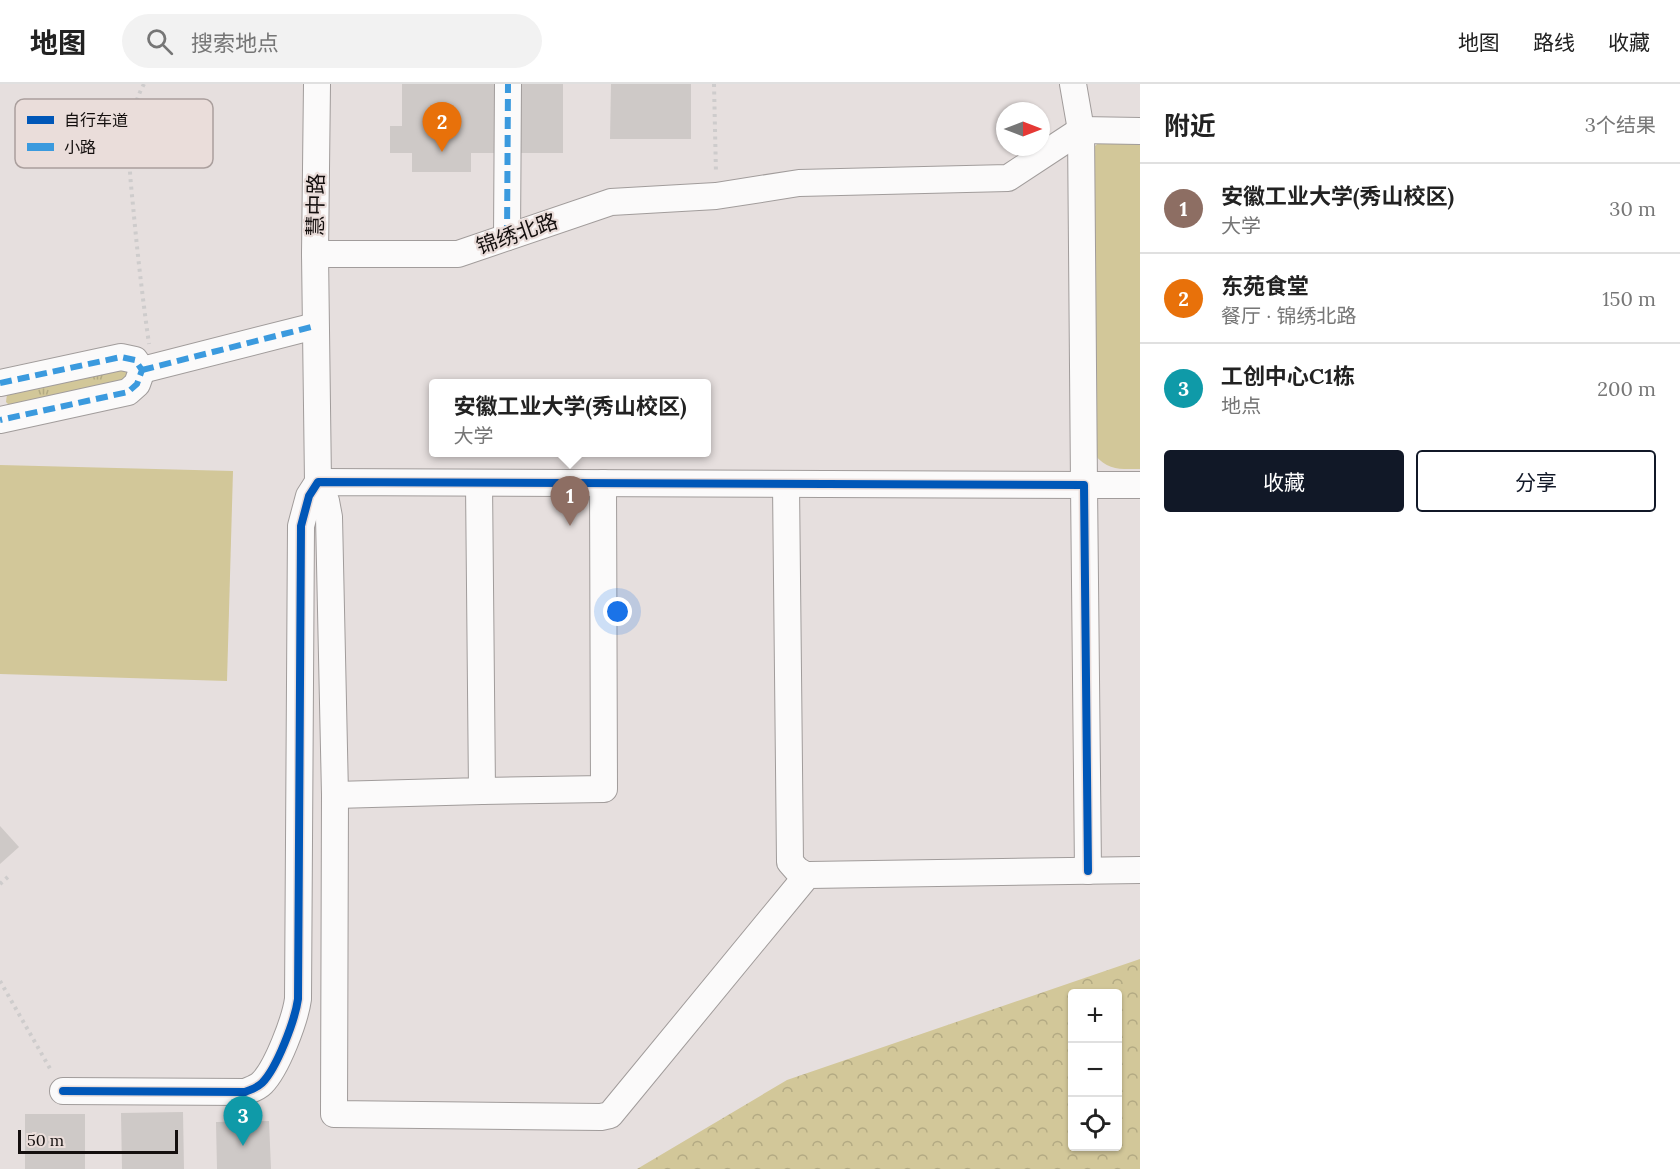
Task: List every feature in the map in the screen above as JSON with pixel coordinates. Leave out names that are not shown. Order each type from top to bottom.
[{"type":"street","name":"慧中路","points":[[317,84],[315,326],[318,482]]},
{"type":"street","points":[[507,237],[508,84]]},
{"type":"street","points":[[1073,84],[1082,130],[1088,871]]},
{"type":"street","points":[[1082,130],[1140,131]]},
{"type":"street","name":"锦绣北路","points":[[315,254],[458,254],[611,202],[716,196],[799,183],[1008,178],[1082,130]]},
{"type":"street","points":[[0,420],[128,392],[137,384],[147,369],[315,326]]},
{"type":"street","points":[[0,383],[121,357],[135,360],[147,369]]},
{"type":"street","points":[[318,482],[1140,485]]},
{"type":"street","points":[[318,482],[326,501],[329,517],[335,795],[334,1114],[590,1117],[610,1115],[807,876]]},
{"type":"street","points":[[63,1091],[245,1092],[264,1081],[291,1026],[298,999],[301,526],[309,496],[318,482]]},
{"type":"street","points":[[479,483],[482,791]]},
{"type":"street","points":[[335,795],[604,789],[603,483]]},
{"type":"street","points":[[786,484],[790,862],[796,870],[807,876],[1140,870]]},
{"type":"path","points":[[138,99],[144,84]]},
{"type":"path","points":[[714,84],[716,196]]},
{"type":"path","points":[[131,168],[147,369]]},
{"type":"path","points":[[0,884],[9,875]]},
{"type":"path","points":[[0,981],[63,1091]]},
{"type":"green space","points":[[1140,139],[1140,469],[1121,469],[1105,464],[1095,455],[1093,148],[1099,142]]},
{"type":"green space","points":[[120,367],[130,371],[128,380],[11,407],[6,402],[7,394]]},
{"type":"green space","points":[[0,465],[233,471],[227,681],[0,674]]},
{"type":"green space","points":[[1140,959],[1140,1169],[637,1169],[787,1080]]},
{"type":"building","points":[[402,84],[563,84],[563,153],[471,153],[471,172],[412,172],[412,153],[390,153],[390,126],[402,126]]},
{"type":"building","points":[[611,84],[691,84],[691,139],[610,139]]},
{"type":"building","points":[[0,826],[19,847],[0,864]]},
{"type":"building","points":[[183,1112],[184,1169],[122,1169],[121,1113]]},
{"type":"building","points":[[25,1114],[85,1114],[85,1169],[25,1169]]},
{"type":"building","points":[[269,1121],[271,1169],[217,1169],[216,1122]]},
{"type":"marked path","points":[[507,237],[508,84]]},
{"type":"marked path","points":[[142,370],[315,326]]},
{"type":"marked path","points":[[0,383],[121,357],[135,360],[142,370],[137,384],[128,392],[0,420]]},
{"type":"cycle path","points":[[63,1091],[245,1092],[258,1086],[268,1076],[284,1043],[298,999],[301,526],[309,496],[318,482],[1084,485],[1088,871]]},
{"type":"place","name":"东苑食堂","points":[[442,152]]},
{"type":"place","name":"安徽工业大学(秀山校区)","points":[[570,526]]},
{"type":"place","name":"工创中心C1栋","points":[[243,1146]]}]
